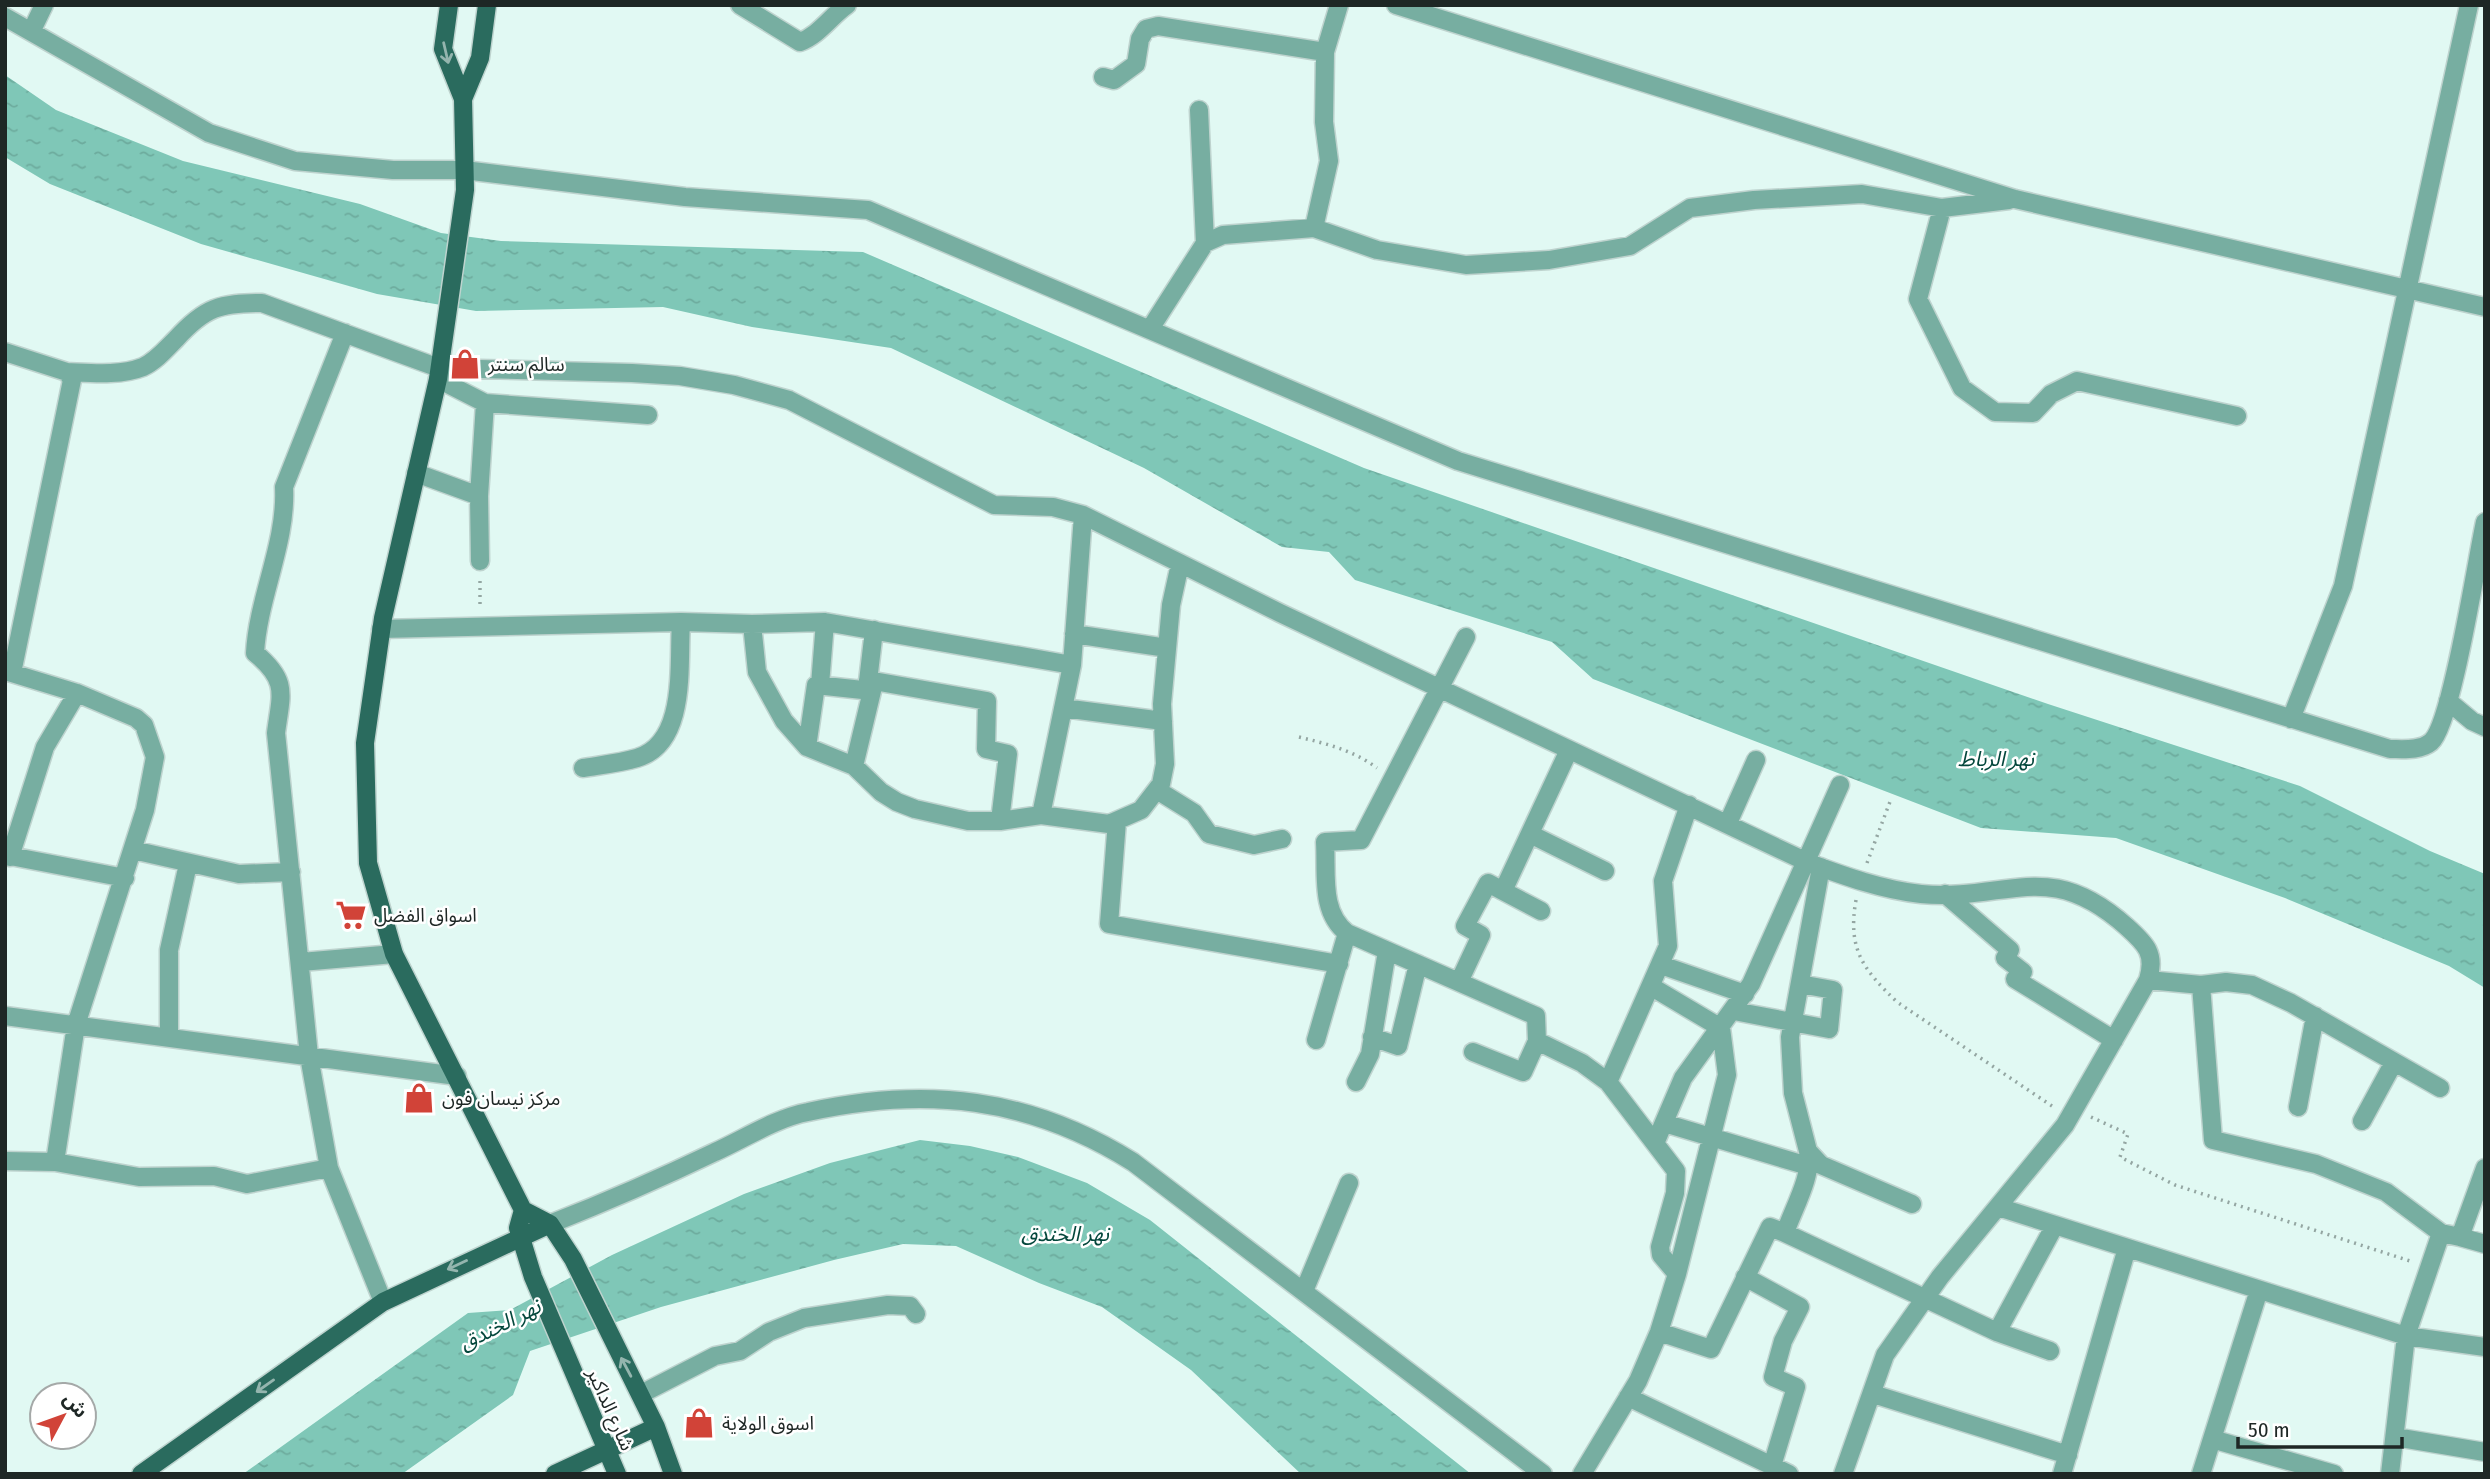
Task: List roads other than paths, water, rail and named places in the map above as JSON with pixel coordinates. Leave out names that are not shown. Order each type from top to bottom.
[{"type":"main road","points":[[449,5],[443,49],[463,99],[465,190],[439,366],[382,629],[365,743],[368,863],[394,954],[523,1209],[550,1224]]},
{"type":"main road","points":[[463,99],[480,58],[487,5]]},
{"type":"main road","points":[[520,1237],[518,1228],[523,1209]]},
{"type":"main road","points":[[141,1474],[383,1302],[550,1224]]},
{"type":"main road","name":"شارع الداكير","points":[[550,1224],[573,1259],[610,1339],[641,1394],[673,1474]]},
{"type":"main road","name":"شارع الداكير","points":[[520,1237],[567,1361],[617,1474]]},
{"type":"main road","points":[[555,1474],[656,1427]]},
{"type":"street","points":[[32,30],[44,5]]},
{"type":"street","points":[[740,5],[800,43],[812,37],[832,15],[847,5]]},
{"type":"street","points":[[1314,228],[1329,161],[1324,122],[1325,52],[1339,5]]},
{"type":"street","points":[[1396,5],[2015,200],[2485,307]]},
{"type":"street","points":[[2291,719],[2343,586],[2469,5]]},
{"type":"street","points":[[5,17],[32,30],[71,56],[222,137],[295,161],[393,170],[464,170],[685,197],[868,210],[1458,461],[2390,749],[2414,749],[2434,739],[2448,701],[2485,522]]},
{"type":"street","points":[[1103,77],[1114,80],[1136,64],[1140,39],[1146,29],[1158,26],[1325,52]]},
{"type":"street","points":[[1199,110],[1205,243]]},
{"type":"street","points":[[1150,329],[1205,243],[1223,235],[1314,228],[1377,250],[1466,265],[1549,260],[1630,246],[1690,208],[1754,200],[1862,194],[1942,208],[2015,200]]},
{"type":"street","points":[[1942,208],[1918,299],[1962,388],[1995,412],[2033,414],[2051,394],[2077,381],[2237,416]]},
{"type":"street","points":[[5,352],[67,372],[101,373],[144,367],[163,354],[211,308],[231,303],[262,303],[439,366],[680,376],[789,400],[994,505],[1053,508],[1083,515],[1441,689],[1813,864],[1860,881],[1920,894],[2043,886],[2073,891],[2107,909],[2140,939],[2151,953],[2153,964],[2148,980],[2072,1113],[1924,1299],[1885,1355],[1843,1474]]},
{"type":"street","points":[[345,333],[284,487],[285,511],[257,622],[255,653],[274,668],[281,689],[276,733],[309,1056],[329,1168],[383,1302]]},
{"type":"street","points":[[439,366],[485,403],[648,415]]},
{"type":"street","points":[[55,1162],[76,1025],[134,850],[155,757],[144,725],[136,718],[77,693],[8,672],[71,384],[67,372]]},
{"type":"street","points":[[480,561],[479,496],[485,403]]},
{"type":"street","points":[[416,473],[479,496]]},
{"type":"street","points":[[1041,815],[1072,665],[1083,515]]},
{"type":"street","points":[[752,624],[757,672],[783,721],[807,747],[855,766],[881,792],[915,809],[968,821],[1000,821],[1041,815],[1109,824],[1141,810],[1157,790],[1165,764],[1163,722],[1167,649],[1171,605],[1180,564]]},
{"type":"street","points":[[382,629],[480,618],[752,624],[825,622],[1072,665]]},
{"type":"street","points":[[583,768],[640,758],[663,741],[672,720],[681,622]]},
{"type":"street","points":[[820,685],[825,622]]},
{"type":"street","points":[[855,766],[872,691],[868,685],[874,630]]},
{"type":"street","points":[[1074,634],[1167,649]]},
{"type":"street","points":[[1466,637],[1362,840],[1325,842],[1329,910],[1335,923],[1347,933],[1536,1016],[1537,1041],[1523,1072],[1473,1052]]},
{"type":"street","points":[[807,747],[816,685],[868,685],[987,701],[986,749],[1008,754],[1000,821]]},
{"type":"street","points":[[77,693],[45,747],[8,856],[125,878]]},
{"type":"street","points":[[2448,701],[2472,721],[2485,727]]},
{"type":"street","points":[[1063,708],[1163,722]]},
{"type":"street","points":[[1503,891],[1569,750]]},
{"type":"street","points":[[1728,823],[1756,760]]},
{"type":"street","points":[[1656,1141],[1684,1078],[1745,994],[1813,864],[1840,785]]},
{"type":"street","points":[[1157,790],[1194,813],[1209,834],[1254,845],[1282,839]]},
{"type":"street","points":[[1608,1082],[1661,965],[1669,936],[1663,881],[1689,805]]},
{"type":"street","points":[[1117,821],[1109,924],[1339,964]]},
{"type":"street","points":[[1530,834],[1605,871]]},
{"type":"street","points":[[134,850],[239,874],[290,872]]},
{"type":"street","points":[[169,1037],[169,950],[188,864]]},
{"type":"street","points":[[1785,1233],[1808,1158],[1793,1093],[1790,1063],[1813,864]]},
{"type":"street","points":[[1459,982],[1480,935],[1465,926],[1488,883],[1541,911]]},
{"type":"street","points":[[1945,894],[2010,950],[2005,958],[2023,972],[2015,979],[2114,1040]]},
{"type":"street","points":[[1316,1040],[1347,933]]},
{"type":"street","points":[[1356,1082],[1370,1054],[1388,951]]},
{"type":"street","points":[[301,962],[394,954]]},
{"type":"street","points":[[1372,1037],[1398,1046],[1418,964]]},
{"type":"street","points":[[1661,965],[1745,994]]},
{"type":"street","points":[[2148,980],[2201,985],[2225,982],[2252,985],[2315,1016],[2440,1088]]},
{"type":"street","points":[[1734,1011],[1829,1029],[1833,990],[1800,984]]},
{"type":"street","points":[[2201,985],[2213,1140],[2316,1164],[2386,1192],[2441,1233],[2485,1244]]},
{"type":"street","points":[[1652,986],[1721,1028]]},
{"type":"street","points":[[5,1016],[457,1076]]},
{"type":"street","points":[[2298,1107],[2315,1016]]},
{"type":"street","points":[[1582,1474],[1628,1397],[1659,1332],[1677,1274],[1709,1137],[1727,1075],[1721,1028]]},
{"type":"street","points":[[1537,1041],[1582,1063],[1608,1082],[1656,1141],[1676,1171],[1675,1193],[1660,1247],[1661,1255],[1677,1274]]},
{"type":"street","points":[[2362,1121],[2394,1062]]},
{"type":"street","points":[[550,1224],[620,1197],[806,1112],[900,1099],[964,1099],[1031,1115],[1102,1142],[1133,1162],[1543,1474]]},
{"type":"street","points":[[1664,1123],[1709,1137],[1808,1158],[1912,1204]]},
{"type":"street","points":[[5,1161],[55,1162],[139,1177],[214,1176],[247,1184],[329,1168]]},
{"type":"street","points":[[2460,1237],[2485,1168]]},
{"type":"street","points":[[1304,1291],[1349,1183]]},
{"type":"street","points":[[1998,1207],[2406,1336],[2485,1347]]},
{"type":"street","points":[[1997,1332],[2055,1225]]},
{"type":"street","points":[[1659,1332],[1711,1349],[1770,1227],[1997,1332],[2050,1351]]},
{"type":"street","points":[[2390,1474],[2406,1336],[2441,1233]]},
{"type":"street","points":[[2063,1474],[2127,1248]]},
{"type":"street","points":[[1628,1397],[1780,1470],[1796,1387],[1773,1377],[1783,1341],[1800,1307],[1745,1277]]},
{"type":"street","points":[[2201,1474],[2259,1290]]},
{"type":"street","points":[[641,1394],[715,1356],[740,1351],[769,1332],[804,1318],[888,1305],[910,1306],[916,1314]]},
{"type":"street","points":[[1873,1394],[2068,1455]]},
{"type":"street","points":[[2395,1437],[2485,1452]]},
{"type":"street","points":[[2212,1438],[2334,1474]]},
{"type":"water","name":"نهر الرباط","points":[[5,75],[56,110],[183,161],[360,204],[441,233],[501,241],[863,252],[1364,468],[2048,704],[2300,786],[2430,851],[2485,874],[2485,988],[2449,966],[2285,898],[2116,838],[1981,828],[1593,679],[1552,642],[1355,580],[1329,552],[1282,547],[1144,468],[891,348],[752,327],[663,307],[476,311],[377,294],[201,244],[50,184],[5,157]]},
{"type":"water","name":"نهر الخندق","points":[[920,1140],[970,1146],[1018,1157],[1087,1183],[1150,1220],[1471,1474],[1301,1474],[1191,1370],[1102,1307],[1039,1283],[956,1246],[903,1244],[661,1307],[530,1351],[513,1395],[402,1474],[243,1474],[468,1313],[510,1310],[612,1255],[744,1194],[830,1163]]},
{"type":"place","name":"سالم سنتر","points":[[465,364]]},
{"type":"place","name":"اسواق الفضل","points":[[351,915]]},
{"type":"place","name":"مركز نيسان فون","points":[[419,1098]]},
{"type":"place","name":"اسوق الولاية","points":[[699,1423]]}]
